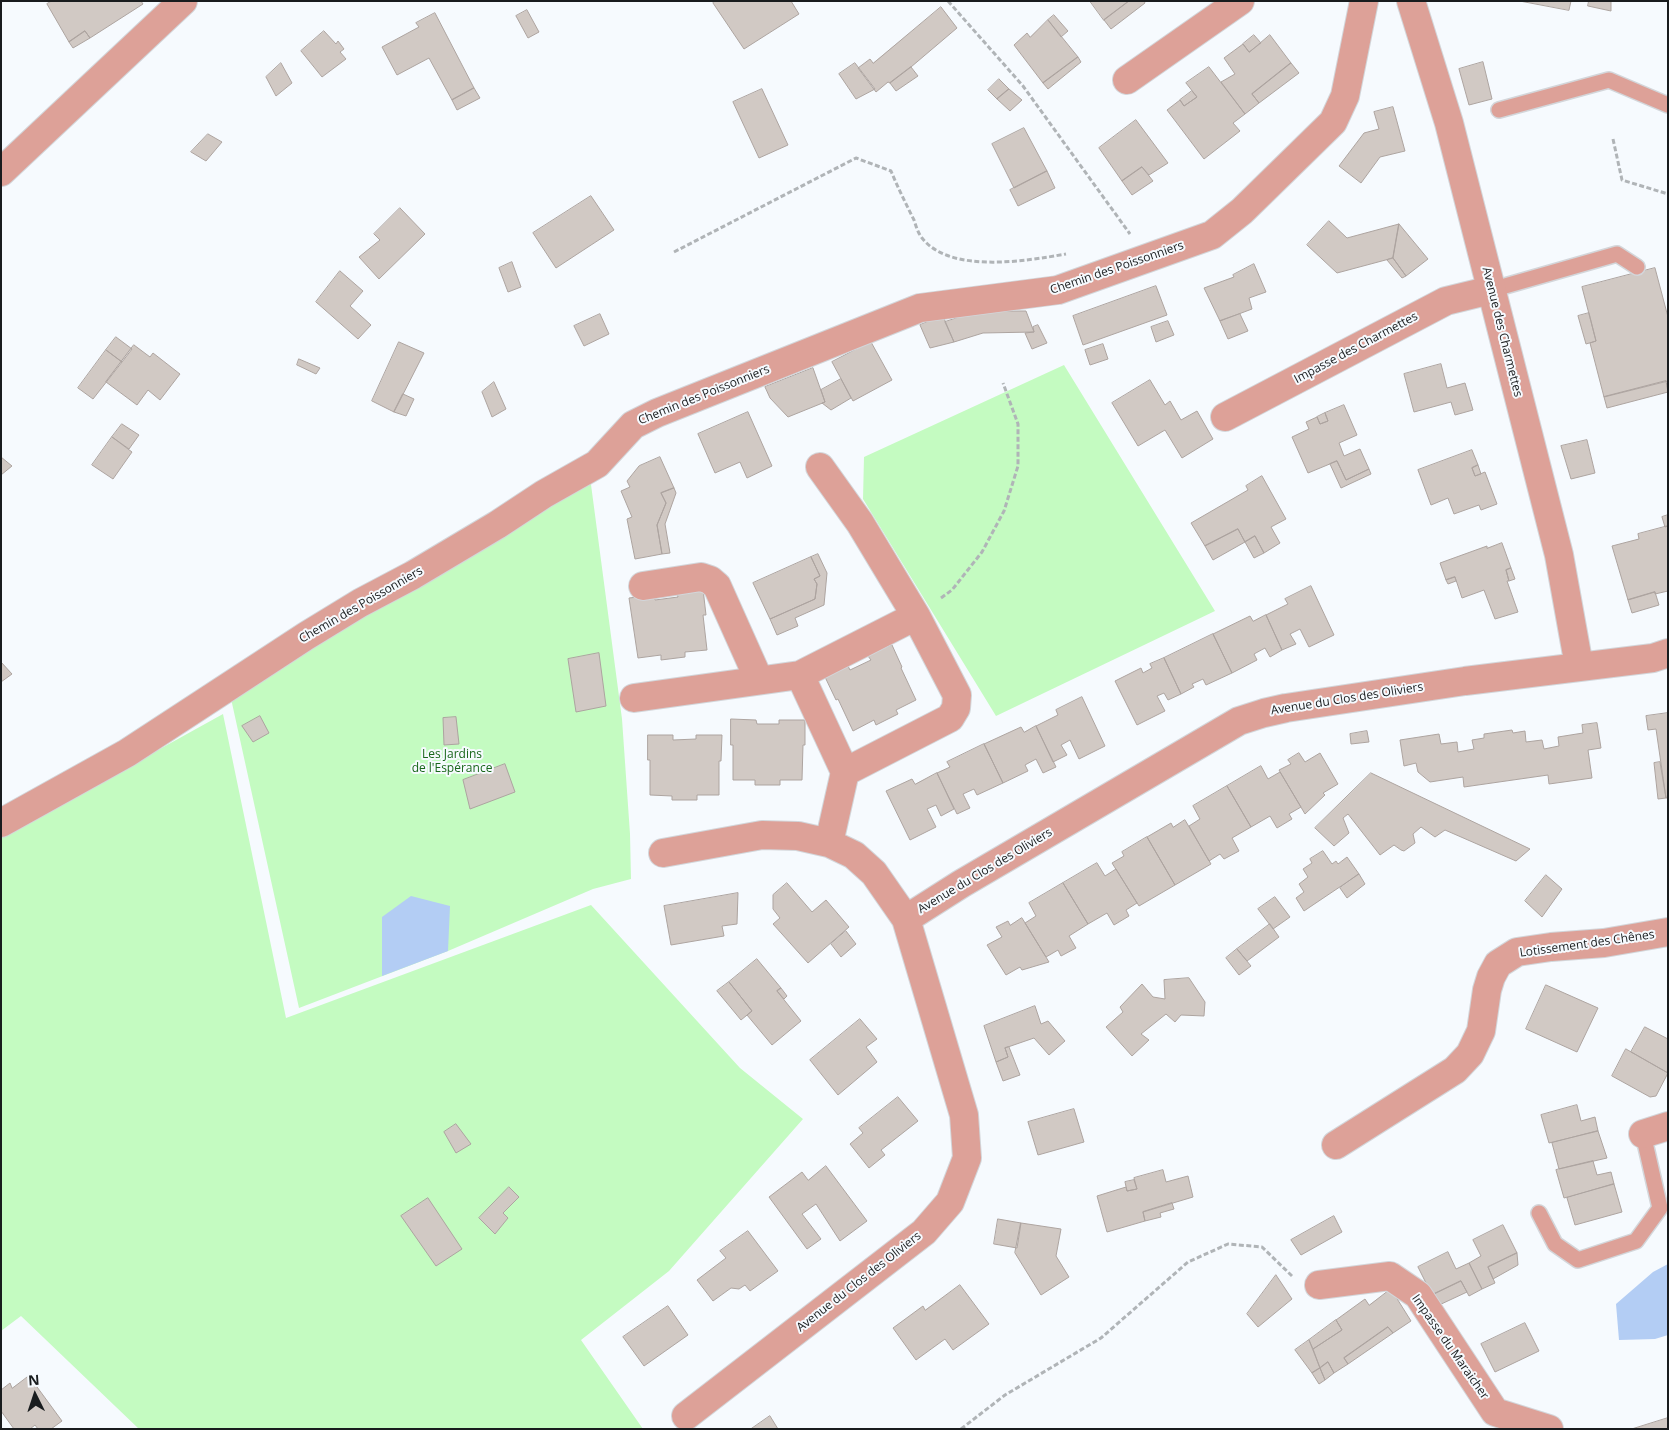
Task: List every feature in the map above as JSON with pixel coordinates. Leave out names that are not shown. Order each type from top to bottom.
[{"type":"street","points":[[1,172],[183,1]]},
{"type":"street","points":[[1127,80],[1240,1]]},
{"type":"street","name":"Chemin des Poissonniers","points":[[1,823],[127,753],[306,636],[413,576],[544,494],[597,464],[633,425],[657,413],[920,308],[1058,290],[1212,235],[1242,211],[1333,122],[1345,96],[1364,1]]},
{"type":"street","name":"Avenue des Charmettes","points":[[1411,1],[1449,123],[1559,555],[1580,666]]},
{"type":"street","name":"Impasse des Charmettes","points":[[1225,417],[1446,301],[1491,290]]},
{"type":"street","points":[[820,467],[860,524],[916,616],[958,695],[956,708],[950,718],[845,772]]},
{"type":"street","points":[[643,586],[701,577],[710,580],[717,586],[759,680]]},
{"type":"street","points":[[634,698],[800,675],[916,616]]},
{"type":"street","name":"Avenue du Clos des Oliviers","points":[[686,1416],[924,1232],[950,1202],[968,1158],[964,1115],[906,918],[1238,721],[1286,708],[1465,680],[1653,658],[1668,654]]},
{"type":"street","points":[[800,675],[845,772],[829,843]]},
{"type":"street","points":[[663,853],[762,835],[798,836],[829,843],[854,855],[874,873],[906,918]]},
{"type":"street","name":"Lotissement des Chênes","points":[[1336,1145],[1455,1070],[1470,1054],[1481,1031],[1486,990],[1490,976],[1498,964],[1517,952],[1604,943],[1668,932]]},
{"type":"street","name":"Impasse du Maraicher","points":[[1319,1285],[1390,1276],[1418,1295],[1495,1412],[1549,1429]]},
{"type":"lane","points":[[1499,110],[1608,80],[1668,105]]},
{"type":"lane","points":[[1491,290],[1617,254],[1637,267]]},
{"type":"lane","points":[[1539,1214],[1555,1244],[1578,1260],[1636,1241],[1660,1208],[1655,1130]]},
{"type":"path","points":[[948,1],[1023,86],[1149,258]]},
{"type":"path","points":[[1613,139],[1622,180],[1668,194]]},
{"type":"path","points":[[674,252],[856,158],[890,171],[922,238],[941,254],[956,259],[995,262],[1046,257],[1072,252]]},
{"type":"path","points":[[916,616],[952,590],[982,552],[1004,511],[1018,466],[1018,424],[1003,384]]},
{"type":"path","points":[[961,1429],[1005,1395],[1101,1338],[1188,1262],[1228,1244],[1262,1247],[1297,1281],[1319,1285]]},
{"type":"green space","points":[[1064,365],[1215,611],[996,716],[863,499],[864,457]]},
{"type":"green space","name":"Les Jardins de l'Espérance","points":[[590,477],[622,719],[630,834],[631,879],[593,889],[448,951],[299,1008],[230,694]]},
{"type":"green space","points":[[223,714],[286,1018],[591,905],[740,1068],[803,1119],[669,1271],[581,1340],[643,1429],[139,1429],[21,1316],[1,1331],[1,837]]},
{"type":"water","points":[[411,896],[450,906],[448,951],[382,976],[382,917]]},
{"type":"water","points":[[1668,1264],[1668,1335],[1655,1339],[1619,1340],[1616,1304],[1653,1272]]},
{"type":"building","points":[[52,1],[141,1],[143,4],[90,38],[85,31],[69,42],[47,4]]},
{"type":"building","points":[[716,1],[791,1],[799,14],[744,49],[713,3]]},
{"type":"building","points":[[1090,1],[1129,1],[1104,20]]},
{"type":"building","points":[[1129,1],[1144,1],[1145,3],[1111,29],[1104,20]]},
{"type":"building","points":[[1520,1],[1571,1],[1569,10]]},
{"type":"building","points":[[1589,1],[1611,1],[1611,11],[1588,6]]},
{"type":"building","points":[[941,7],[957,28],[911,67],[876,92],[858,68],[870,59],[873,63]]},
{"type":"building","points":[[527,10],[539,32],[528,38],[516,16]]},
{"type":"building","points":[[435,13],[474,88],[452,100],[429,58],[397,75],[382,47],[419,27],[416,23]]},
{"type":"building","points":[[1054,15],[1068,31],[1061,37],[1048,20]]},
{"type":"building","points":[[1048,20],[1078,57],[1043,83],[1014,45],[1027,33],[1030,37]]},
{"type":"building","points":[[85,31],[90,38],[73,48],[69,42]]},
{"type":"building","points":[[324,31],[336,44],[338,41],[344,49],[340,52],[346,59],[322,77],[301,51]]},
{"type":"building","points":[[1254,35],[1261,43],[1249,52],[1243,44]]},
{"type":"building","points":[[1270,35],[1291,63],[1252,94],[1259,103],[1245,114],[1221,82],[1235,74],[1224,58],[1243,44],[1249,52]]},
{"type":"building","points":[[1078,57],[1081,62],[1048,89],[1043,83]]},
{"type":"building","points":[[1483,62],[1492,99],[1469,105],[1459,69]]},
{"type":"building","points":[[281,63],[292,83],[276,96],[266,77]]},
{"type":"building","points":[[855,63],[875,89],[856,99],[839,74]]},
{"type":"building","points":[[1291,63],[1299,73],[1259,103],[1252,94]]},
{"type":"building","points":[[911,67],[918,76],[896,91],[890,83]]},
{"type":"building","points":[[1209,67],[1245,114],[1233,123],[1240,131],[1204,159],[1167,110],[1180,100],[1184,106],[1197,97],[1186,83]]},
{"type":"building","points":[[999,79],[1009,89],[997,99],[988,90]]},
{"type":"building","points":[[474,88],[480,98],[457,110],[452,100]]},
{"type":"building","points":[[762,89],[788,145],[759,158],[733,102]]},
{"type":"building","points":[[1009,89],[1022,100],[1010,111],[997,99]]},
{"type":"building","points":[[1192,91],[1197,97],[1184,106],[1180,100]]},
{"type":"building","points":[[1393,107],[1405,151],[1380,157],[1361,183],[1339,166],[1364,133],[1379,129],[1374,112]]},
{"type":"building","points":[[1136,120],[1168,163],[1149,175],[1142,167],[1122,181],[1099,148]]},
{"type":"building","points":[[1024,128],[1047,171],[1014,188],[992,144]]},
{"type":"building","points":[[208,134],[222,142],[206,161],[191,152]]},
{"type":"building","points":[[1142,167],[1153,181],[1132,195],[1122,181]]},
{"type":"building","points":[[1047,171],[1055,188],[1018,206],[1010,190]]},
{"type":"building","points":[[591,196],[614,230],[556,268],[533,233]]},
{"type":"building","points":[[400,208],[425,234],[379,279],[359,257],[380,240],[374,234]]},
{"type":"building","points":[[1329,221],[1347,238],[1399,224],[1393,258],[1337,273],[1307,245]]},
{"type":"building","points":[[1399,224],[1428,259],[1406,276],[1393,258]]},
{"type":"building","points":[[1393,258],[1406,276],[1402,278],[1387,260]]},
{"type":"building","points":[[512,262],[521,287],[508,292],[499,268]]},
{"type":"building","points":[[1254,264],[1266,292],[1249,298],[1252,309],[1220,321],[1204,288],[1234,277],[1233,275]]},
{"type":"building","points":[[1655,268],[1668,317],[1668,381],[1604,397],[1590,343],[1596,341],[1582,287]]},
{"type":"building","points":[[340,271],[363,291],[350,306],[371,325],[358,339],[316,302]]},
{"type":"building","points":[[1156,286],[1167,315],[1083,345],[1073,316]]},
{"type":"building","points":[[978,311],[1026,311],[1034,332],[983,333],[954,342],[945,322]]},
{"type":"building","points":[[1589,313],[1596,341],[1586,344],[1578,316]]},
{"type":"building","points":[[600,314],[609,334],[584,346],[574,326]]},
{"type":"building","points":[[1240,314],[1248,331],[1228,339],[1220,321]]},
{"type":"building","points":[[943,316],[954,342],[930,348],[920,325]]},
{"type":"building","points":[[1168,321],[1174,335],[1156,342],[1151,327]]},
{"type":"building","points":[[1038,325],[1047,343],[1032,349],[1025,333],[1034,332],[1033,327]]},
{"type":"building","points":[[116,337],[132,349],[122,362],[106,350]]},
{"type":"building","points":[[399,342],[424,353],[394,412],[372,401]]},
{"type":"building","points":[[871,342],[892,380],[853,401],[832,362]]},
{"type":"building","points":[[1103,344],[1108,359],[1090,365],[1085,350]]},
{"type":"building","points":[[134,345],[150,357],[153,353],[180,374],[160,400],[148,390],[137,405],[106,382]]},
{"type":"building","points":[[106,350],[122,362],[93,399],[78,388]]},
{"type":"building","points":[[299,359],[320,368],[316,374],[297,365]]},
{"type":"building","points":[[1441,364],[1447,388],[1465,383],[1473,410],[1455,415],[1451,402],[1414,412],[1404,374]]},
{"type":"building","points":[[813,368],[825,402],[788,417],[770,398],[765,387]]},
{"type":"building","points":[[841,379],[851,398],[831,410],[822,403],[825,402],[821,390]]},
{"type":"building","points":[[1150,380],[1165,405],[1170,401],[1181,420],[1197,411],[1213,439],[1182,458],[1165,430],[1138,446],[1112,403]]},
{"type":"building","points":[[1666,381],[1668,392],[1607,408],[1604,397]]},
{"type":"building","points":[[494,382],[506,409],[492,417],[482,392]]},
{"type":"building","points":[[403,394],[414,399],[406,416],[394,412]]},
{"type":"building","points":[[1344,405],[1357,435],[1339,443],[1344,456],[1360,449],[1369,469],[1346,480],[1337,461],[1308,473],[1292,437],[1309,429],[1306,422],[1317,417],[1320,424],[1328,421],[1325,413]]},
{"type":"building","points":[[748,412],[772,466],[747,478],[740,462],[715,473],[698,434]]},
{"type":"building","points":[[1325,413],[1328,421],[1320,424],[1317,417]]},
{"type":"building","points":[[122,424],[139,435],[129,449],[112,437]]},
{"type":"building","points":[[112,437],[132,452],[113,479],[92,465]]},
{"type":"building","points":[[1587,440],[1595,473],[1571,479],[1561,446]]},
{"type":"building","points":[[1472,450],[1478,465],[1472,468],[1475,476],[1485,472],[1497,504],[1481,510],[1479,505],[1454,514],[1448,498],[1431,505],[1418,470]]},
{"type":"building","points":[[1,457],[12,466],[1,475]]},
{"type":"building","points":[[660,457],[674,488],[661,493],[666,503],[657,525],[662,554],[635,559],[627,519],[632,517],[621,491],[630,487],[627,481],[639,466]]},
{"type":"building","points":[[1337,461],[1346,480],[1369,469],[1371,474],[1341,488],[1330,464]]},
{"type":"building","points":[[1478,465],[1481,474],[1475,476],[1472,468]]},
{"type":"building","points":[[1262,476],[1286,519],[1271,527],[1280,543],[1264,553],[1255,536],[1245,542],[1238,529],[1205,546],[1191,523],[1248,490],[1246,486]]},
{"type":"building","points":[[674,488],[676,493],[665,524],[670,553],[662,554],[657,525],[666,503],[661,493]]},
{"type":"building","points":[[1668,515],[1668,526],[1665,527],[1662,517]]},
{"type":"building","points":[[1668,526],[1668,591],[1655,594],[1655,592],[1628,600],[1612,546],[1639,539],[1638,534]]},
{"type":"building","points":[[1238,529],[1245,542],[1213,560],[1205,546]]},
{"type":"building","points":[[1255,536],[1264,553],[1254,558],[1245,542]]},
{"type":"building","points":[[1502,543],[1511,568],[1506,570],[1509,581],[1507,581],[1518,612],[1495,619],[1484,590],[1462,598],[1455,577],[1446,580],[1440,563],[1487,546],[1487,548]]},
{"type":"building","points":[[818,554],[827,573],[824,605],[795,618],[798,626],[777,635],[770,619],[815,599],[817,584],[814,579],[820,576],[811,557]]},
{"type":"building","points":[[811,557],[820,576],[814,579],[817,584],[815,599],[770,619],[753,583]]},
{"type":"building","points":[[1511,568],[1515,579],[1509,581],[1506,570]]},
{"type":"building","points":[[1455,577],[1456,581],[1448,584],[1446,580]]},
{"type":"building","points":[[1311,586],[1334,635],[1309,647],[1300,629],[1290,634],[1296,644],[1282,650],[1266,615],[1288,604],[1285,599]]},
{"type":"building","points":[[703,589],[706,615],[703,615],[707,650],[685,652],[685,657],[661,660],[661,655],[638,658],[629,598],[655,595],[655,600],[678,597],[677,593]]},
{"type":"building","points":[[1655,592],[1659,605],[1632,613],[1628,600]]},
{"type":"building","points":[[1266,615],[1282,650],[1270,657],[1265,648],[1254,654],[1257,660],[1232,673],[1213,634],[1250,616],[1253,621]]},
{"type":"building","points":[[1213,634],[1232,673],[1206,685],[1203,679],[1192,684],[1194,687],[1181,694],[1164,658]]},
{"type":"building","points":[[892,645],[916,700],[896,710],[898,714],[876,725],[874,720],[853,731],[825,677],[848,666],[850,670],[871,660],[868,656]]},
{"type":"building","points":[[599,653],[606,706],[576,712],[568,659]]},
{"type":"building","points":[[1164,658],[1181,694],[1168,700],[1164,693],[1157,696],[1165,711],[1137,725],[1115,681],[1141,668],[1143,673],[1152,668],[1150,664]]},
{"type":"building","points":[[1,662],[12,674],[1,682]]},
{"type":"building","points":[[1082,697],[1105,746],[1079,759],[1070,740],[1061,745],[1067,755],[1053,762],[1036,726],[1058,715],[1056,710]]},
{"type":"building","points":[[1668,713],[1668,798],[1666,798],[1656,729],[1648,730],[1646,716]]},
{"type":"building","points":[[260,716],[269,733],[253,742],[242,726]]},
{"type":"building","points":[[456,717],[459,744],[444,745],[443,718]]},
{"type":"building","points":[[731,719],[756,720],[757,724],[779,724],[779,720],[805,720],[802,780],[780,780],[780,785],[755,785],[755,780],[733,780]]},
{"type":"building","points":[[1597,723],[1601,748],[1588,750],[1592,778],[1549,784],[1548,775],[1464,787],[1463,777],[1430,782],[1418,772],[1416,763],[1404,766],[1400,740],[1439,734],[1441,744],[1457,742],[1458,752],[1474,749],[1472,740],[1484,738],[1484,734],[1512,730],[1513,733],[1525,731],[1526,742],[1542,740],[1544,749],[1559,746],[1558,737],[1583,733],[1582,725]]},
{"type":"building","points":[[1036,726],[1056,767],[1043,773],[1036,759],[1025,765],[1028,771],[1003,783],[984,744],[1021,727],[1024,732]]},
{"type":"building","points":[[1367,731],[1369,742],[1351,744],[1350,734]]},
{"type":"building","points":[[648,735],[673,735],[673,740],[696,739],[696,735],[722,735],[721,761],[719,761],[719,795],[697,795],[697,800],[672,800],[672,796],[650,795]]},
{"type":"building","points":[[984,744],[1003,783],[977,795],[974,789],[963,794],[970,808],[957,814],[937,773],[950,767],[947,762]]},
{"type":"building","points":[[1299,753],[1305,762],[1320,753],[1338,784],[1323,793],[1325,795],[1305,814],[1279,770],[1291,764],[1288,760]]},
{"type":"building","points":[[1660,762],[1666,798],[1658,799],[1654,763]]},
{"type":"building","points":[[505,764],[515,792],[470,809],[463,780]]},
{"type":"building","points":[[1261,766],[1268,779],[1280,772],[1301,807],[1289,814],[1292,819],[1277,828],[1270,816],[1251,827],[1227,786]]},
{"type":"building","points":[[937,773],[954,809],[941,816],[936,805],[927,809],[936,827],[910,840],[886,791],[912,779],[915,784]]},
{"type":"building","points":[[1371,773],[1530,849],[1516,861],[1445,830],[1435,837],[1421,827],[1413,834],[1415,843],[1404,851],[1394,845],[1380,855],[1348,814],[1343,818],[1349,833],[1334,846],[1315,828]]},
{"type":"building","points":[[1227,786],[1251,827],[1232,838],[1239,851],[1224,859],[1220,854],[1209,861],[1189,826],[1200,819],[1193,806]]},
{"type":"building","points":[[1185,820],[1211,864],[1175,885],[1147,837],[1171,823],[1173,827]]},
{"type":"building","points":[[1147,837],[1175,885],[1139,906],[1112,863],[1124,856],[1122,852]]},
{"type":"building","points":[[1323,851],[1332,864],[1336,861],[1338,864],[1347,857],[1359,874],[1304,911],[1296,898],[1304,892],[1299,884],[1308,877],[1303,869],[1312,863],[1310,859]]},
{"type":"building","points":[[1097,863],[1105,876],[1116,869],[1137,903],[1126,910],[1129,916],[1114,925],[1107,913],[1088,924],[1063,883]]},
{"type":"building","points":[[1359,874],[1365,884],[1347,898],[1340,888]]},
{"type":"building","points":[[1546,875],[1562,889],[1542,917],[1525,901]]},
{"type":"building","points":[[787,883],[812,912],[826,900],[849,927],[808,963],[773,924],[780,918],[773,909],[773,895]]},
{"type":"building","points":[[1063,883],[1088,924],[1069,936],[1076,948],[1061,956],[1058,950],[1046,957],[1025,923],[1036,916],[1029,903]]},
{"type":"building","points":[[738,893],[737,924],[722,926],[724,936],[671,945],[664,906]]},
{"type":"building","points":[[1275,897],[1290,917],[1273,929],[1258,909]]},
{"type":"building","points":[[1022,918],[1049,962],[1022,970],[1020,967],[1006,975],[987,945],[1002,937],[996,927],[1008,921],[1010,925]]},
{"type":"building","points":[[1270,924],[1279,937],[1247,961],[1237,949]]},
{"type":"building","points":[[846,931],[856,944],[841,957],[831,944]]},
{"type":"building","points":[[1237,949],[1251,966],[1239,975],[1226,958]]},
{"type":"building","points":[[757,959],[781,988],[777,991],[801,1021],[772,1045],[747,1015],[752,1011],[729,982]]},
{"type":"building","points":[[1189,978],[1205,1002],[1204,1016],[1181,1015],[1175,1022],[1166,1014],[1141,1034],[1149,1040],[1132,1056],[1106,1027],[1123,1012],[1120,1007],[1142,984],[1153,997],[1165,999],[1164,980]]},
{"type":"building","points":[[729,982],[752,1011],[741,1020],[717,991]]},
{"type":"building","points":[[1546,985],[1598,1008],[1577,1052],[1526,1029]]},
{"type":"building","points":[[781,988],[787,996],[784,999],[777,991]]},
{"type":"building","points":[[1035,1006],[1041,1024],[1048,1021],[1065,1041],[1049,1055],[1034,1038],[1005,1048],[1008,1057],[996,1062],[984,1026]]},
{"type":"building","points":[[860,1019],[877,1039],[866,1047],[877,1062],[838,1095],[810,1060]]},
{"type":"building","points":[[1645,1027],[1668,1039],[1668,1073],[1631,1052]]},
{"type":"building","points":[[1009,1047],[1020,1075],[1003,1081],[996,1062],[1008,1057],[1005,1048]]},
{"type":"building","points":[[1626,1049],[1668,1073],[1656,1096],[1650,1097],[1612,1076]]},
{"type":"building","points":[[898,1097],[918,1121],[881,1150],[885,1155],[869,1168],[850,1144],[863,1133],[859,1128]]},
{"type":"building","points":[[1577,1105],[1581,1121],[1595,1117],[1598,1131],[1549,1143],[1541,1115]]},
{"type":"building","points":[[1074,1109],[1084,1142],[1038,1155],[1028,1122]]},
{"type":"building","points":[[456,1124],[471,1144],[456,1153],[444,1132]]},
{"type":"building","points":[[1598,1131],[1607,1158],[1559,1169],[1552,1143]]},
{"type":"building","points":[[1593,1161],[1597,1175],[1611,1172],[1614,1184],[1564,1198],[1556,1170]]},
{"type":"building","points":[[826,1166],[867,1221],[840,1241],[816,1204],[802,1214],[821,1239],[807,1249],[769,1197],[802,1172],[808,1180]]},
{"type":"building","points":[[1163,1170],[1166,1182],[1188,1176],[1193,1197],[1143,1212],[1145,1221],[1107,1232],[1097,1196],[1126,1187],[1127,1191],[1137,1189],[1134,1178]]},
{"type":"building","points":[[1134,1180],[1137,1189],[1127,1191],[1125,1182]]},
{"type":"building","points":[[1614,1184],[1622,1212],[1575,1225],[1567,1198]]},
{"type":"building","points":[[509,1187],[519,1197],[503,1213],[508,1218],[495,1234],[479,1218]]},
{"type":"building","points":[[428,1198],[462,1249],[436,1266],[401,1216]]},
{"type":"building","points":[[1172,1203],[1174,1209],[1160,1213],[1161,1217],[1145,1221],[1143,1212]]},
{"type":"building","points":[[1334,1216],[1342,1232],[1301,1255],[1291,1240]]},
{"type":"building","points":[[998,1219],[1021,1223],[1017,1248],[994,1244]]},
{"type":"building","points":[[1021,1223],[1061,1229],[1056,1256],[1069,1277],[1041,1295],[1015,1253]]},
{"type":"building","points":[[1503,1225],[1517,1253],[1488,1267],[1495,1283],[1482,1289],[1469,1263],[1481,1256],[1473,1240]]},
{"type":"building","points":[[748,1231],[778,1271],[750,1291],[745,1285],[739,1289],[731,1288],[713,1301],[697,1280],[726,1258],[720,1251]]},
{"type":"building","points":[[1448,1252],[1456,1269],[1469,1263],[1482,1289],[1469,1296],[1461,1281],[1432,1295],[1418,1267]]},
{"type":"building","points":[[1517,1253],[1518,1265],[1493,1279],[1488,1267]]},
{"type":"building","points":[[1276,1275],[1292,1299],[1258,1327],[1247,1314]]},
{"type":"building","points":[[1461,1281],[1467,1292],[1437,1306],[1432,1295]]},
{"type":"building","points":[[960,1285],[989,1324],[953,1350],[945,1339],[916,1360],[893,1328],[923,1306],[925,1310]]},
{"type":"building","points":[[1391,1289],[1411,1321],[1393,1333],[1388,1327],[1344,1358],[1348,1364],[1334,1373],[1328,1362],[1320,1368],[1313,1349],[1342,1330],[1336,1320],[1365,1299],[1369,1305]]},
{"type":"building","points":[[668,1306],[688,1335],[644,1366],[623,1337]]},
{"type":"building","points":[[1336,1320],[1342,1330],[1313,1349],[1309,1340]]},
{"type":"building","points":[[1525,1323],[1539,1351],[1495,1372],[1481,1344]]},
{"type":"building","points":[[1388,1327],[1393,1333],[1348,1364],[1344,1358]]},
{"type":"building","points":[[1309,1340],[1320,1368],[1312,1373],[1295,1350]]},
{"type":"building","points":[[1328,1362],[1334,1373],[1325,1380],[1320,1368]]},
{"type":"building","points":[[1320,1368],[1325,1380],[1319,1384],[1312,1373]]},
{"type":"building","points":[[29,1376],[62,1421],[51,1429],[38,1429],[35,1425],[30,1429],[14,1429],[1,1411],[1,1390],[10,1383],[12,1388]]},
{"type":"building","points":[[770,1416],[778,1429],[751,1429]]},
{"type":"building","points":[[1668,1418],[1668,1429],[1632,1429]]}]
